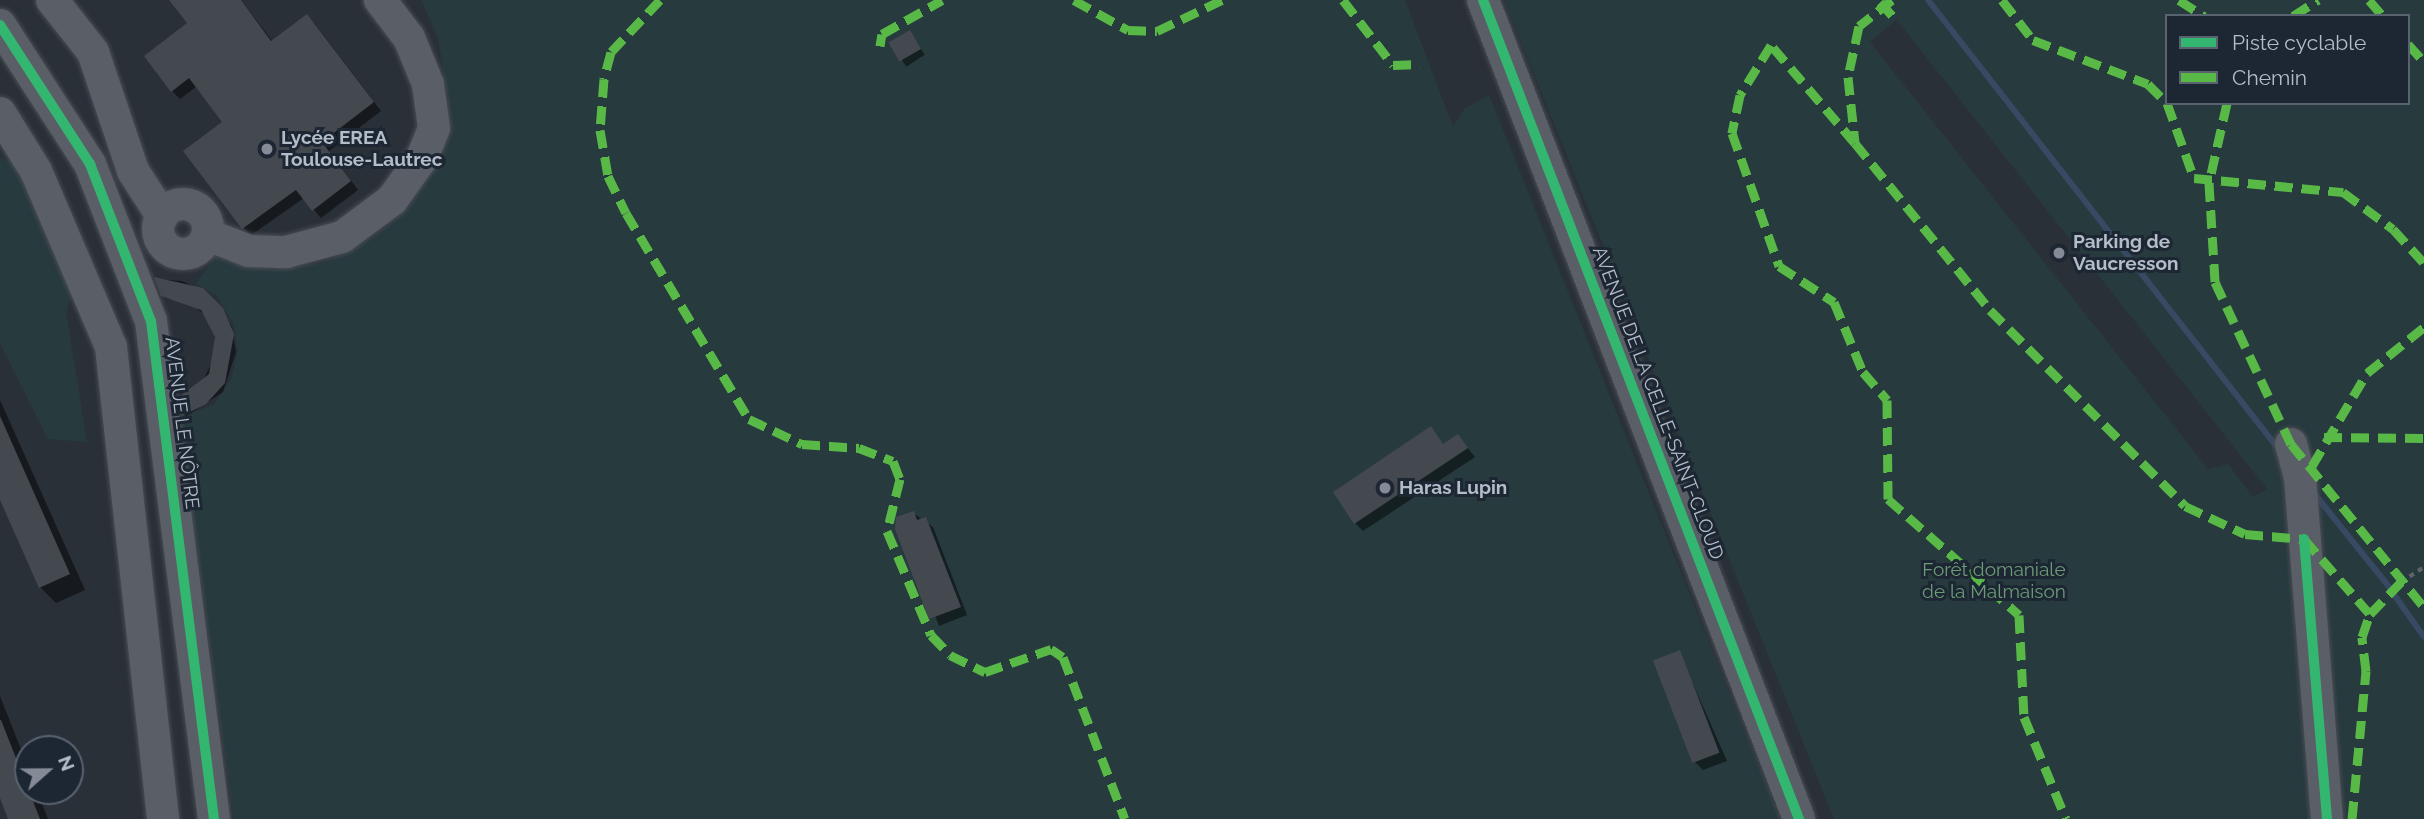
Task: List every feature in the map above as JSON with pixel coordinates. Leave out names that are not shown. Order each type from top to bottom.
[{"type":"street","points":[[52,0],[93,52],[133,171],[162,216],[189,205],[206,219],[208,235],[249,251],[286,252],[342,237],[392,200],[434,128],[428,84],[414,49],[380,0]]},
{"type":"street","name":"AVENUE DE LA CELLE-SAINT-CLOUD","points":[[1483,0],[1799,819]]},
{"type":"street","name":"AVENUE LE NÔTRE","points":[[0,25],[90,164],[136,276],[162,367],[176,510],[214,819]]},
{"type":"street","points":[[0,113],[36,171],[94,298],[120,396],[127,512],[163,819]]},
{"type":"street","points":[[94,298],[136,276]]},
{"type":"street","points":[[2291,444],[2304,539],[2327,819]]},
{"type":"street","name":"AVENUE LE NÔTRE","points":[[127,512],[176,510]]},
{"type":"path","points":[[2401,582],[2424,567]]},
{"type":"green space","points":[[421,0],[1405,0],[1453,127],[1464,109],[1489,95],[1780,819],[234,819],[178,419],[214,404],[231,379],[238,351],[233,323],[217,296],[196,284],[214,257],[273,269],[323,263],[372,238],[402,213],[433,165],[448,102],[438,38]]},
{"type":"green space","name":"Forêt domaniale de la Malmaison","points":[[1504,0],[2424,0],[2424,819],[1834,819]],"holes":[[[1897,20],[2267,489],[2253,497],[2228,464],[2208,469],[1870,42]]]},
{"type":"green space","points":[[0,158],[13,162],[74,288],[66,312],[87,442],[48,439],[0,343]]},
{"type":"building","points":[[169,0],[241,0],[271,41],[307,14],[374,102],[322,142],[351,181],[312,211],[296,190],[242,229],[183,151],[222,122],[189,78],[171,92],[144,56],[187,23]]},
{"type":"building","points":[[910,30],[921,49],[899,62],[888,42]]},
{"type":"building","points":[[154,277],[203,288],[223,308],[234,334],[225,383],[206,404],[182,416],[179,397],[209,374],[215,337],[201,310],[161,296]]},
{"type":"building","points":[[0,416],[70,574],[39,588],[0,500]]},
{"type":"building","points":[[1431,426],[1443,444],[1458,434],[1468,448],[1354,524],[1333,492]]},
{"type":"building","points":[[914,511],[917,520],[926,517],[961,607],[929,619],[895,529],[896,517]]},
{"type":"building","points":[[1680,650],[1719,753],[1692,763],[1653,660]]},
{"type":"building","points":[[1,720],[14,753],[14,805],[34,805],[40,819],[8,819],[0,798]]},
{"type":"waterway","points":[[1928,0],[2280,451]]},
{"type":"waterway","points":[[2313,492],[2390,588]]},
{"type":"waterway","points":[[2395,596],[2424,637]]},
{"type":"marked path","points":[[660,0],[611,52],[604,79],[600,130],[608,176],[626,213],[749,419],[802,444],[859,448],[893,461],[900,479],[887,531],[931,635],[950,655],[985,672],[1051,649],[1063,657],[1125,819]]},
{"type":"marked path","points":[[880,46],[882,34],[942,0]]},
{"type":"marked path","points":[[1074,0],[1128,30],[1157,31],[1222,0]]},
{"type":"marked path","points":[[1343,0],[1393,65],[1420,64]]},
{"type":"marked path","points":[[1892,0],[1859,26],[1848,77],[1855,143],[1990,310],[2185,506],[2245,534],[2304,539],[2370,614]]},
{"type":"marked path","points":[[2002,0],[2033,40],[2148,84],[2165,101]]},
{"type":"marked path","points":[[2179,0],[2201,14]]},
{"type":"marked path","points":[[2296,14],[2318,0]]},
{"type":"marked path","points":[[2369,0],[2381,14]]},
{"type":"marked path","points":[[1880,2],[1896,20]]},
{"type":"marked path","points":[[1855,143],[1771,45],[1740,95],[1732,133],[1779,266],[1834,302],[1863,372],[1887,400],[1888,499],[2019,615],[2024,717],[2066,819]]},
{"type":"marked path","points":[[2410,46],[2424,62]]},
{"type":"marked path","points":[[2168,105],[2194,178],[2343,192],[2393,229],[2424,263]]},
{"type":"marked path","points":[[2227,105],[2209,183],[2215,282],[2291,444],[2424,607]]},
{"type":"marked path","points":[[2312,466],[2367,373],[2424,327]]},
{"type":"marked path","points":[[2324,437],[2424,438]]},
{"type":"marked path","points":[[2352,819],[2366,671],[2362,637],[2370,614],[2401,582]]},
{"type":"cycle path","points":[[1483,0],[1799,819]]},
{"type":"cycle path","points":[[0,25],[90,164],[151,321],[214,819]]},
{"type":"cycle path","points":[[2304,539],[2327,819]]},
{"type":"place","name":"Lycée EREA Toulouse-Lautrec","points":[[267,149]]},
{"type":"place","name":"Parking de Vaucresson","points":[[2059,253]]},
{"type":"place","name":"Haras Lupin","points":[[1385,488]]}]
